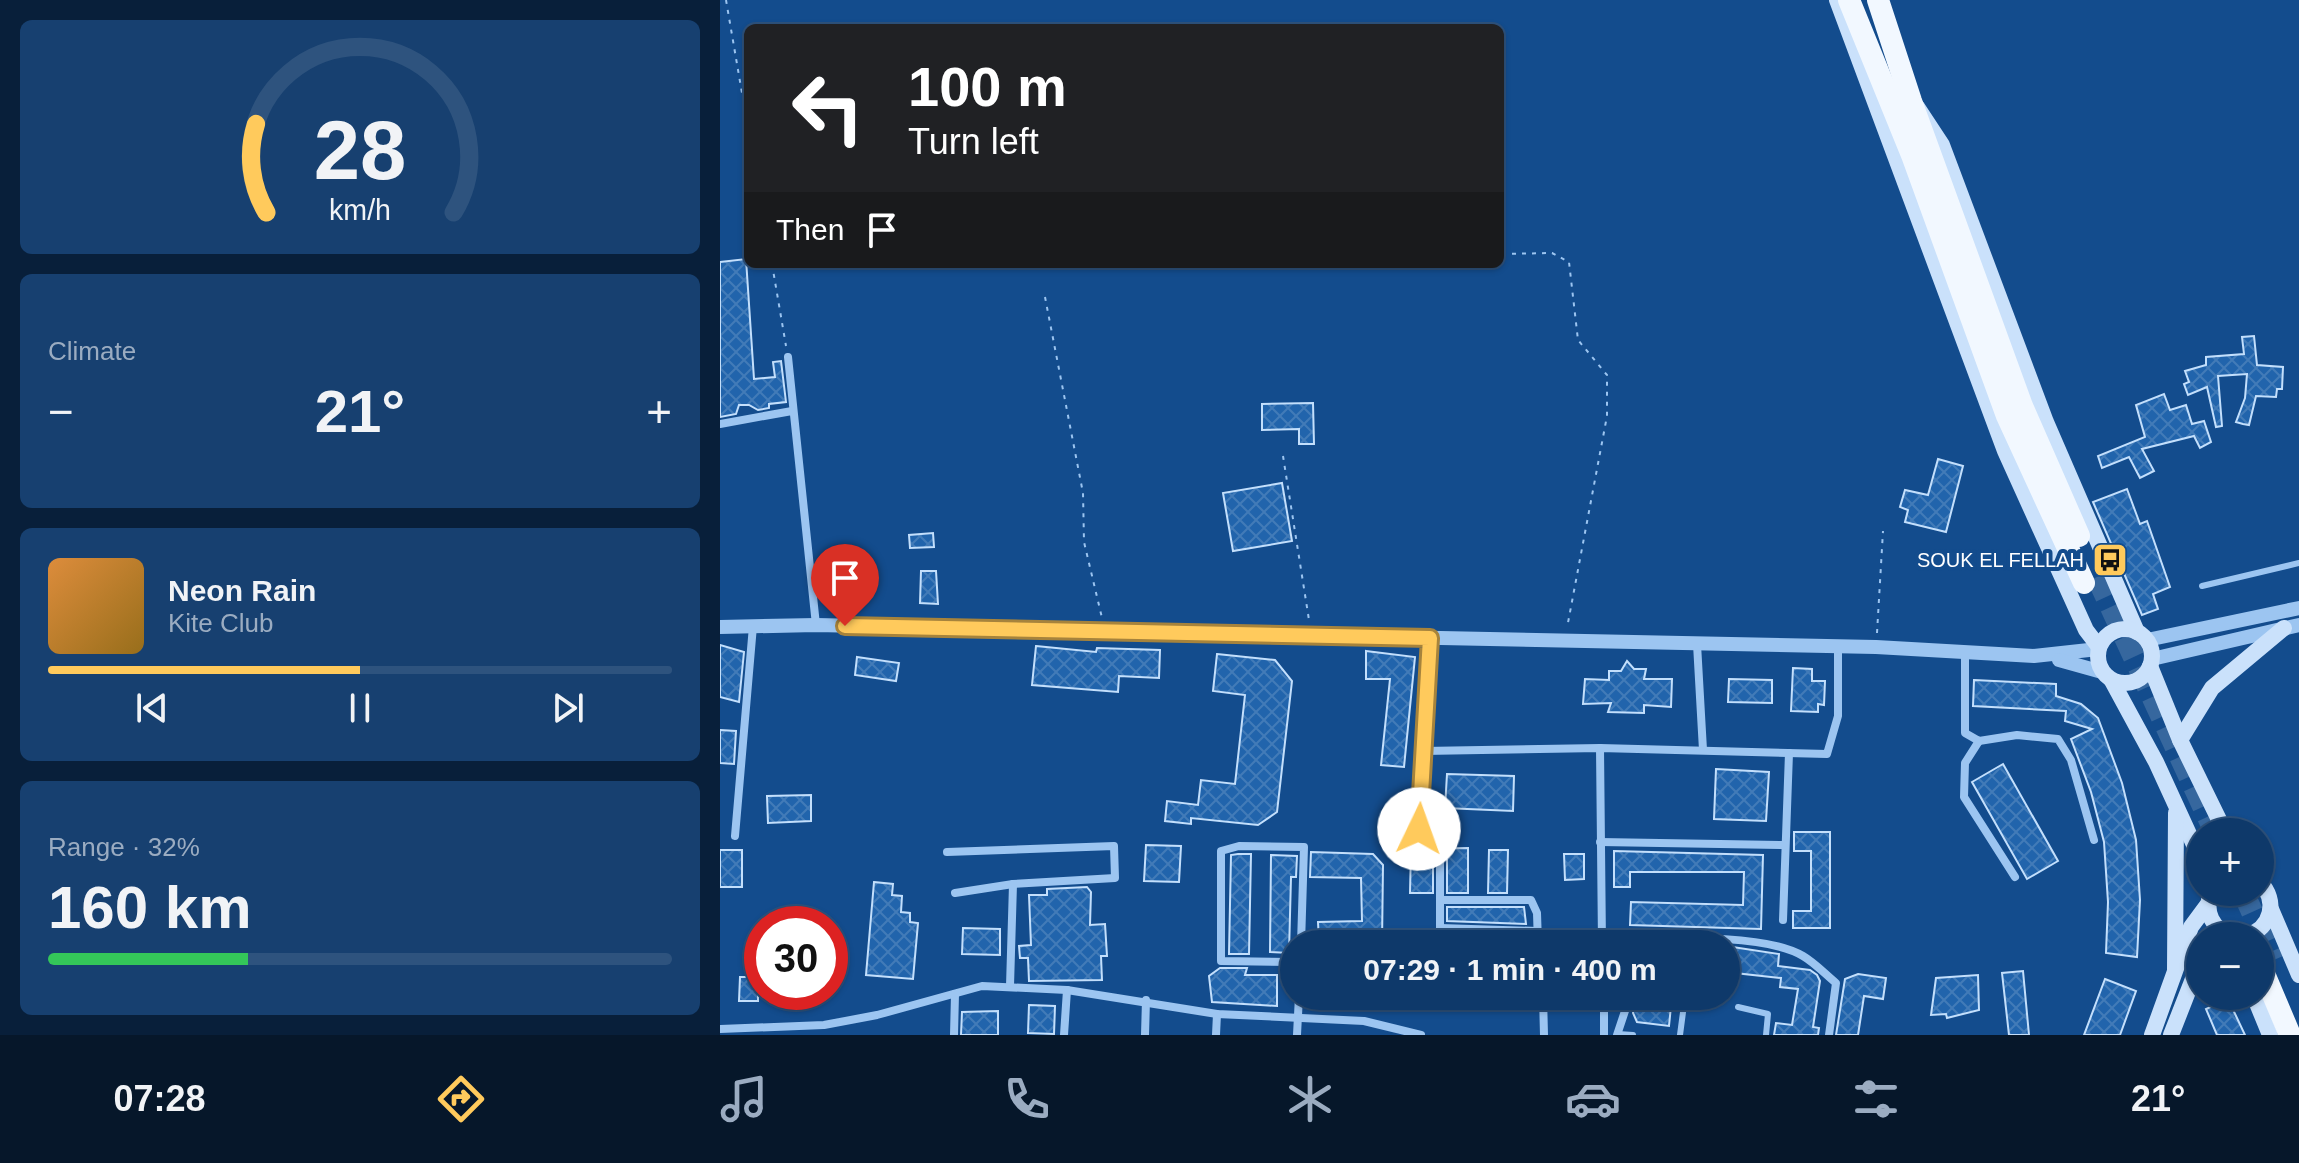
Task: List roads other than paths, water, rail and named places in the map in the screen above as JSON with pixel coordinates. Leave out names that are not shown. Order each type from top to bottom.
[{"type":"highway","points":[[1849,0],[1912,155],[2007,416],[2091,580],[2022,406],[1911,101],[1878,0]]},
{"type":"highway","points":[[2274,974],[2299,1019]]},
{"type":"highway","points":[[2274,984],[2290,1035]]},
{"type":"main road","points":[[1837,0],[2005,451],[2086,630],[2098,648],[2107,676],[2186,826]]},
{"type":"main road","points":[[1911,101],[1930,122],[1942,145],[2046,422],[2142,636],[2180,740],[2218,818]]},
{"type":"main road","points":[[2180,740],[2212,688],[2292,626]]},
{"type":"main road","points":[[2098,648],[2111,632],[2124,629],[2142,636]]},
{"type":"main road","points":[[2107,676],[2125,684],[2138,681],[2151,662]]},
{"type":"main road","points":[[2175,969],[2176,804]]},
{"type":"main road","points":[[2152,1035],[2194,920],[2204,906]]},
{"type":"main road","points":[[2270,906],[2299,975]]},
{"type":"main road","points":[[2266,922],[2271,909]]},
{"type":"main road","points":[[2171,1035],[2186,998]]},
{"type":"main road","points":[[2260,1010],[2270,1035]]},
{"type":"street","points":[[788,357],[816,625]]},
{"type":"street","points":[[720,424],[792,411]]},
{"type":"street","points":[[2142,636],[2299,608]]},
{"type":"street","points":[[720,627],[816,625],[1838,646],[2034,656],[2098,648]]},
{"type":"street","points":[[735,836],[753,626]]},
{"type":"street","points":[[2151,662],[2292,626]]},
{"type":"street","points":[[1419,829],[1430,638]]},
{"type":"street","points":[[1697,644],[1703,750]]},
{"type":"street","points":[[1423,751],[1600,748],[1827,754],[1838,716],[1838,646]]},
{"type":"street","points":[[1965,653],[1965,733],[1979,741],[2017,735],[2058,739],[2071,760],[2094,840]]},
{"type":"street","points":[[2034,656],[2107,676]]},
{"type":"street","points":[[1979,741],[1965,763],[1964,797],[2015,877]]},
{"type":"street","points":[[1600,748],[1602,930]]},
{"type":"street","points":[[1783,920],[1789,753]]},
{"type":"street","points":[[1600,842],[1784,845]]},
{"type":"street","points":[[947,852],[1114,846],[1115,878],[1013,884],[955,893]]},
{"type":"street","points":[[1280,962],[1221,961],[1221,851],[1239,846],[1304,847],[1301,930]]},
{"type":"street","points":[[1440,861],[1440,928],[1505,930]]},
{"type":"street","points":[[1010,986],[1013,884]]},
{"type":"street","points":[[1440,900],[1531,900],[1537,913],[1537,930]]},
{"type":"street","points":[[1740,941],[1801,954],[1836,983],[1829,1035]]},
{"type":"street","points":[[720,1029],[824,1025],[877,1015],[982,986],[1010,986],[1146,1000],[1217,1014],[1364,1021],[1421,1035]]},
{"type":"street","points":[[1064,1035],[1067,990]]},
{"type":"street","points":[[954,1035],[955,994]]},
{"type":"street","points":[[1145,1035],[1146,1000]]},
{"type":"street","points":[[1297,1035],[1298,1010]]},
{"type":"street","points":[[1543,1010],[1544,1035]]},
{"type":"street","points":[[1604,1010],[1604,1035]]},
{"type":"street","points":[[1618,1034],[1626,1010]]},
{"type":"street","points":[[1216,1035],[1217,1014]]},
{"type":"lane","points":[[2202,586],[2299,563]]},
{"type":"lane","points":[[1740,1007],[1768,1014],[1766,1035]]},
{"type":"lane","points":[[1680,1035],[1683,1010]]},
{"type":"lane","points":[[1618,1034],[1633,1035]]},
{"type":"tunnel","points":[[2097,577],[2209,818]]},
{"type":"tunnel","points":[[2249,906],[2257,922]]},
{"type":"place","name":"SOUK EL FELLAH","points":[[2110,560]]}]
